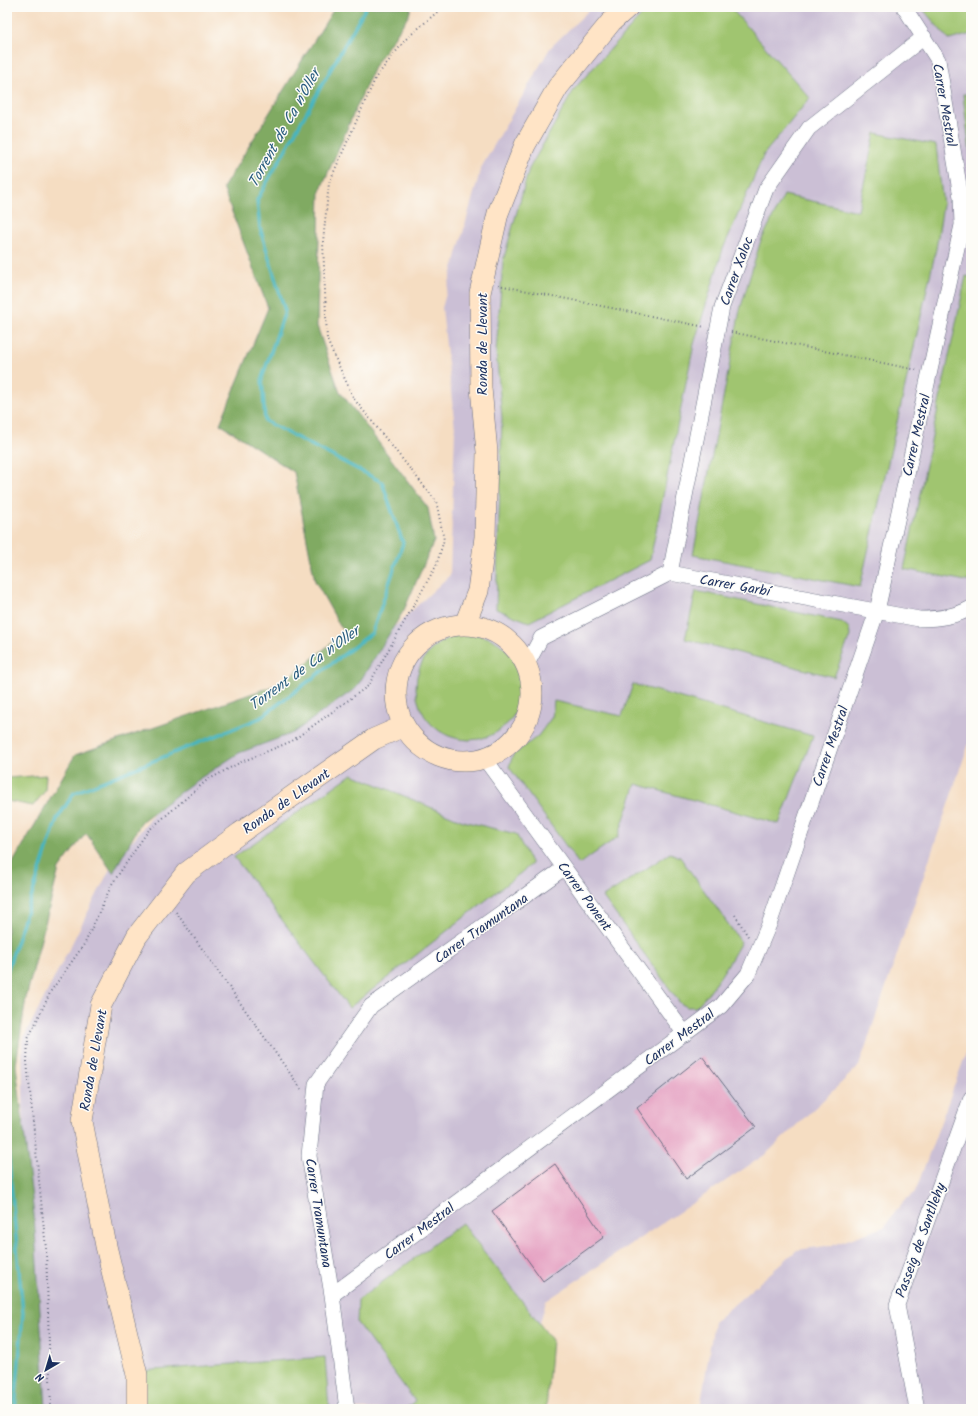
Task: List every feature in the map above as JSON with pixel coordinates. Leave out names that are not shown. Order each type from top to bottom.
[{"type":"main road","name":"Ronda de Llevant","points":[[465,624],[478,590],[485,537],[487,452],[481,388],[480,293],[498,214],[525,145],[558,87],[611,22],[628,7]]},
{"type":"main road","points":[[465,624],[488,628],[513,644],[527,664],[531,676],[533,700],[529,717],[517,738],[506,748],[485,759],[462,762],[438,756],[419,745],[404,726],[399,714],[395,690],[401,664],[414,644],[445,626],[465,624]]},
{"type":"main road","name":"Ronda de Llevant","points":[[137,1409],[137,1375],[106,1246],[82,1121],[101,1005],[136,936],[186,873],[240,833],[374,739],[404,726]]},
{"type":"street","name":"Carrer Mestral","points":[[332,1295],[685,1034],[721,1006],[748,974],[770,922],[877,611],[962,225],[961,197],[938,60],[904,7]]},
{"type":"street","name":"Carrer Xaloc","points":[[670,573],[722,307],[766,188],[809,128],[924,37]]},
{"type":"street","name":"Carrer Garbí","points":[[670,573],[904,617],[931,619],[952,615],[971,608]]},
{"type":"street","points":[[527,664],[541,638],[670,573]]},
{"type":"street","name":"Carrer Ponent","points":[[485,759],[685,1034]]},
{"type":"street","name":"Carrer Tramuntana","points":[[347,1409],[332,1295],[308,1156],[316,1084],[371,1006],[564,868]]},
{"type":"street","name":"Passeig de Santllehy","points":[[917,1409],[897,1305],[971,1098]]},
{"type":"path","points":[[51,1409],[46,1249],[27,1062],[28,1039],[51,991],[85,944],[112,884],[148,831],[206,781],[239,763],[292,741],[368,686],[436,566],[444,540],[436,501],[354,399],[327,340],[322,242],[329,183],[376,76],[406,39],[443,7]]},
{"type":"path","points":[[176,911],[301,1089]]},
{"type":"path","points":[[735,915],[749,938]]},
{"type":"shaded area","points":[[592,7],[971,7],[971,737],[859,1066],[766,1154],[546,1301],[536,1337],[547,1409],[42,1409],[25,1207],[22,1041],[111,867],[166,799],[376,644],[450,575],[455,429],[442,308],[481,168],[550,48]]},
{"type":"shaded area","points":[[971,1040],[971,1409],[700,1409],[714,1322],[797,1250],[833,1245],[884,1227],[903,1202],[915,1192]]},
{"type":"green space","points":[[335,7],[411,7],[409,15],[374,67],[320,191],[317,326],[339,390],[428,508],[434,541],[404,610],[356,688],[293,733],[239,753],[191,784],[142,821],[113,873],[86,833],[59,869],[26,998],[16,1065],[34,1215],[46,1409],[7,1409],[7,873],[75,755],[282,683],[344,633],[315,581],[294,472],[220,424],[268,308],[223,188]]},
{"type":"green space","points":[[649,7],[730,7],[810,98],[764,154],[723,249],[694,344],[650,560],[529,622],[496,609],[502,418],[496,352],[503,261],[529,169],[575,88]]},
{"type":"green space","points":[[921,7],[971,7],[971,34],[949,40]]},
{"type":"green space","points":[[963,94],[971,94],[971,161]]},
{"type":"green space","points":[[875,133],[936,145],[943,205],[936,249],[860,587],[693,555],[740,310],[760,243],[784,195],[858,211]]},
{"type":"green space","points":[[966,276],[971,277],[971,582],[904,569]]},
{"type":"green space","points":[[696,591],[842,622],[849,628],[850,636],[834,677],[685,639]]},
{"type":"green space","points":[[469,634],[489,638],[507,649],[518,667],[522,687],[518,707],[507,725],[489,736],[469,740],[449,736],[431,725],[420,707],[416,687],[420,667],[431,649],[449,638]]},
{"type":"green space","points":[[633,684],[813,736],[779,824],[636,784],[618,837],[579,864],[509,767],[513,755],[538,736],[552,717],[554,701],[622,716]]},
{"type":"green space","points":[[352,774],[463,821],[516,834],[532,864],[349,1008],[234,857]]},
{"type":"green space","points":[[46,775],[45,791],[33,806],[7,801],[7,778]]},
{"type":"green space","points":[[670,853],[680,857],[741,942],[715,984],[696,1007],[687,1007],[680,1003],[603,897]]},
{"type":"green space","points":[[462,1223],[552,1340],[546,1409],[405,1409],[415,1401],[357,1323],[358,1300]]},
{"type":"green space","points":[[325,1357],[329,1409],[143,1409],[141,1371]]},
{"type":"building","points":[[702,1056],[756,1127],[686,1179],[637,1108]]},
{"type":"building","points":[[555,1164],[604,1237],[543,1281],[492,1211]]},
{"type":"waterway","name":"Torrent de Ca n'Oller","points":[[7,971],[57,819],[74,793],[260,718],[372,633],[403,543],[382,482],[265,421],[262,378],[285,311],[260,228],[257,200],[366,7]]},
{"type":"waterway","name":"Torrent de Ca n'Oller","points":[[7,1141],[23,1313],[15,1409]]}]
